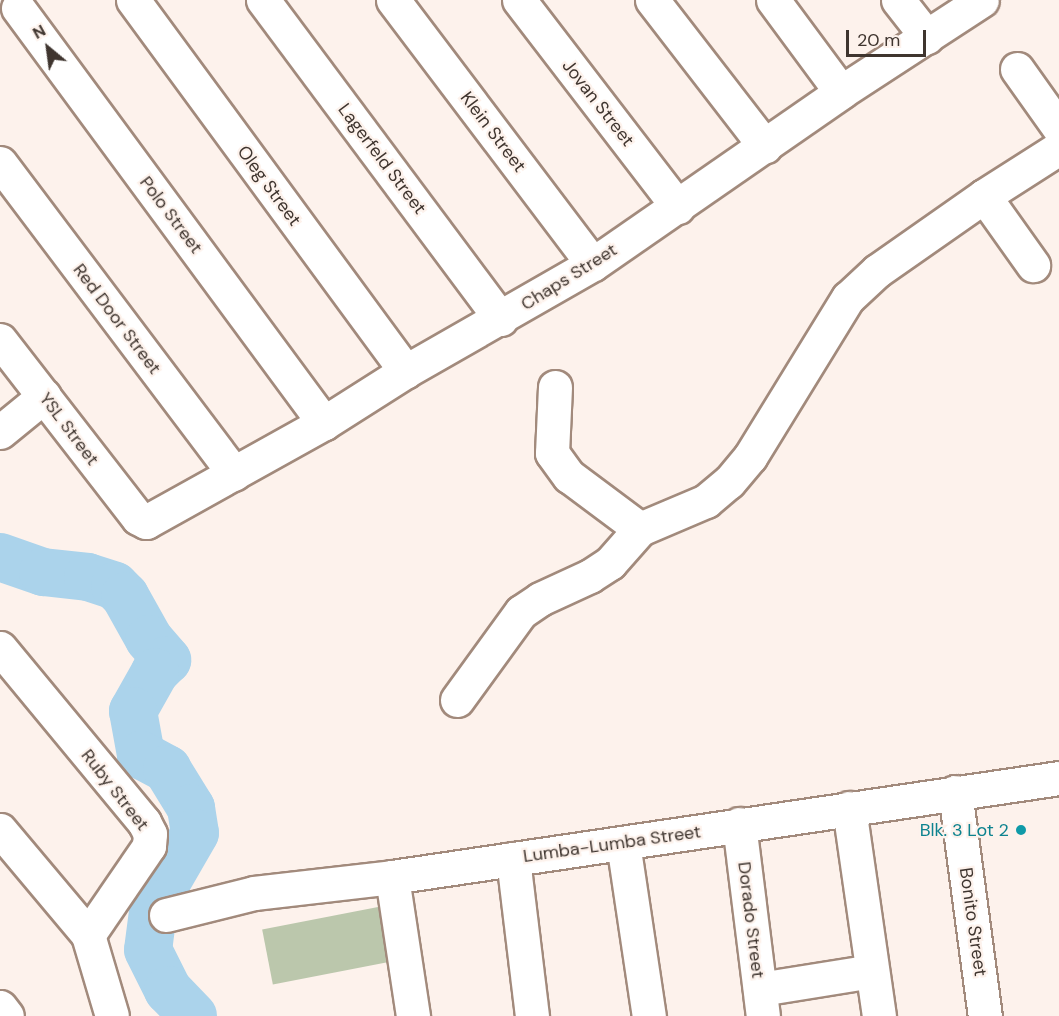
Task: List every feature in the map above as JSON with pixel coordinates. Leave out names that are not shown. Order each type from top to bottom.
[{"type":"street","name":"Oleg Street","points":[[133,0],[406,371]]},
{"type":"street","name":"Lagerfeld Street","points":[[263,0],[501,319]]},
{"type":"street","name":"Klein Street","points":[[393,0],[593,264]]},
{"type":"street","name":"Jovan Street","points":[[519,0],[678,207]]},
{"type":"street","points":[[652,0],[765,146]]},
{"type":"street","points":[[773,0],[841,92]]},
{"type":"street","points":[[898,0],[927,37]]},
{"type":"street","name":"Chaps Street","points":[[138,518],[146,522],[234,474],[324,423],[406,371],[501,319],[593,264],[841,92],[982,0]]},
{"type":"street","name":"Polo Street","points":[[15,10],[324,423]]},
{"type":"street","points":[[1017,69],[1059,128]]},
{"type":"street","points":[[458,700],[521,612],[540,599],[590,576],[610,563],[640,529],[706,501],[729,482],[750,457],[848,298],[877,271],[984,196],[1059,148]]},
{"type":"street","name":"Red Door Street","points":[[0,163],[234,474]]},
{"type":"street","points":[[984,196],[1033,265]]},
{"type":"street","name":"YSL Street","points":[[0,340],[138,518]]},
{"type":"street","points":[[555,387],[552,453],[569,476],[640,529]]},
{"type":"street","points":[[0,432],[44,396]]},
{"type":"street","name":"Ruby Street","points":[[0,648],[144,822],[150,834],[149,846],[88,935]]},
{"type":"street","name":"Lumba-Lumba Street","points":[[166,915],[254,893],[392,877],[1059,778]]},
{"type":"street","name":"Bonito Street","points":[[956,792],[985,1016]]},
{"type":"street","points":[[849,808],[879,1016]]},
{"type":"street","name":"Dorado Street","points":[[740,824],[762,1002]]},
{"type":"street","points":[[0,830],[88,935],[108,1014]]},
{"type":"street","points":[[623,843],[649,1016]]},
{"type":"street","points":[[513,858],[532,1016]]},
{"type":"street","points":[[392,877],[413,1016]]},
{"type":"street","points":[[762,1002],[872,971]]},
{"type":"street","points":[[0,1007],[7,1016]]},
{"type":"green space","points":[[378,907],[389,962],[273,984],[262,930]]},
{"type":"waterway","points":[[0,557],[43,572],[88,577],[115,586],[125,596],[149,639],[167,660],[155,672],[133,711],[141,755],[167,769],[191,808],[195,833],[154,904],[148,950],[168,990],[193,1016]]},
{"type":"place","name":"Blk. 3 Lot 2","points":[[1021,830]]}]
